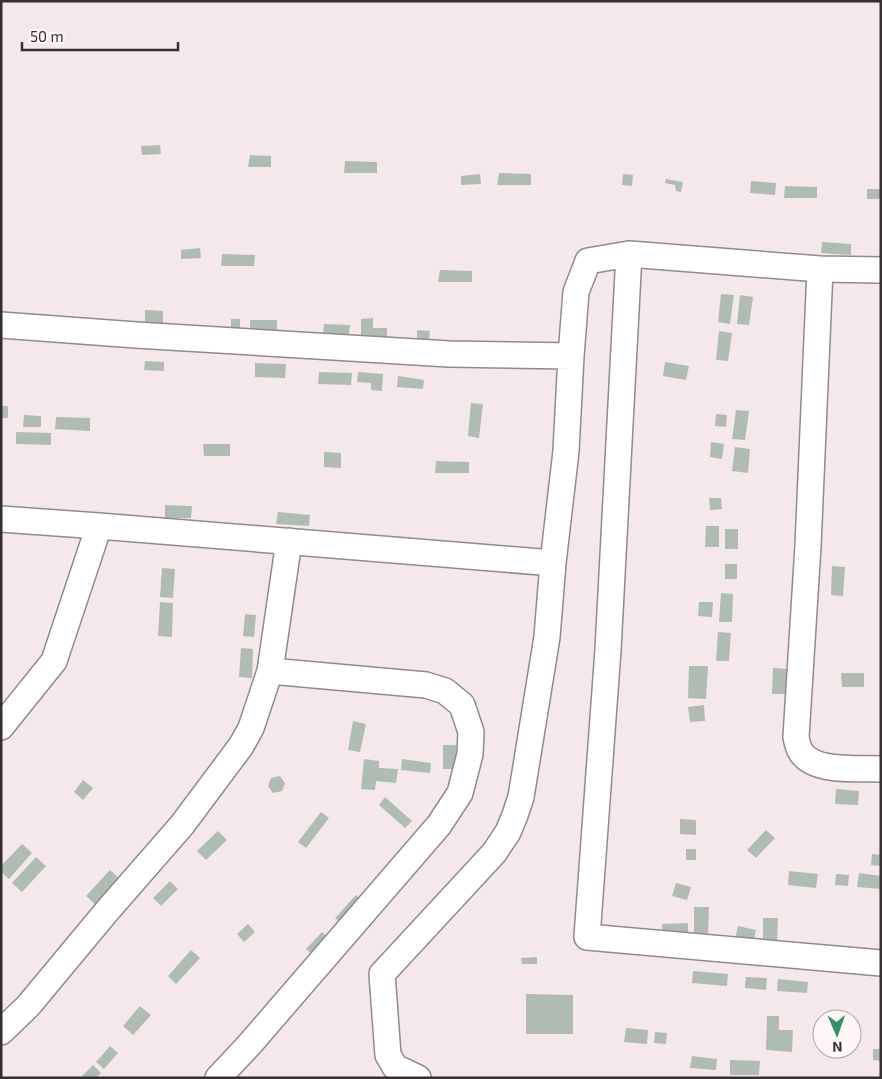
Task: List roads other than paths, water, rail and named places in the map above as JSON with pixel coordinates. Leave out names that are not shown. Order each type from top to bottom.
[{"type":"street","points":[[629,254],[608,650],[587,937],[881,963]]},
{"type":"street","points":[[418,1078],[390,1072],[382,974],[494,853],[508,832],[521,797],[547,637],[553,563],[566,451],[576,292],[588,261],[629,254],[820,269],[881,270]]},
{"type":"street","points":[[820,269],[808,546],[796,737],[801,752],[807,759],[816,764],[832,767],[881,769]]},
{"type":"street","points":[[1,325],[450,354],[571,356]]},
{"type":"street","points":[[1,520],[100,526],[553,563]]},
{"type":"street","points":[[1,727],[54,661],[100,526]]},
{"type":"street","points":[[1,1032],[28,1006],[182,825],[241,746],[252,728],[270,671],[289,541]]},
{"type":"street","points":[[218,1078],[249,1045],[439,825],[460,794],[470,754],[471,732],[462,705],[445,691],[426,685],[270,671]]}]
